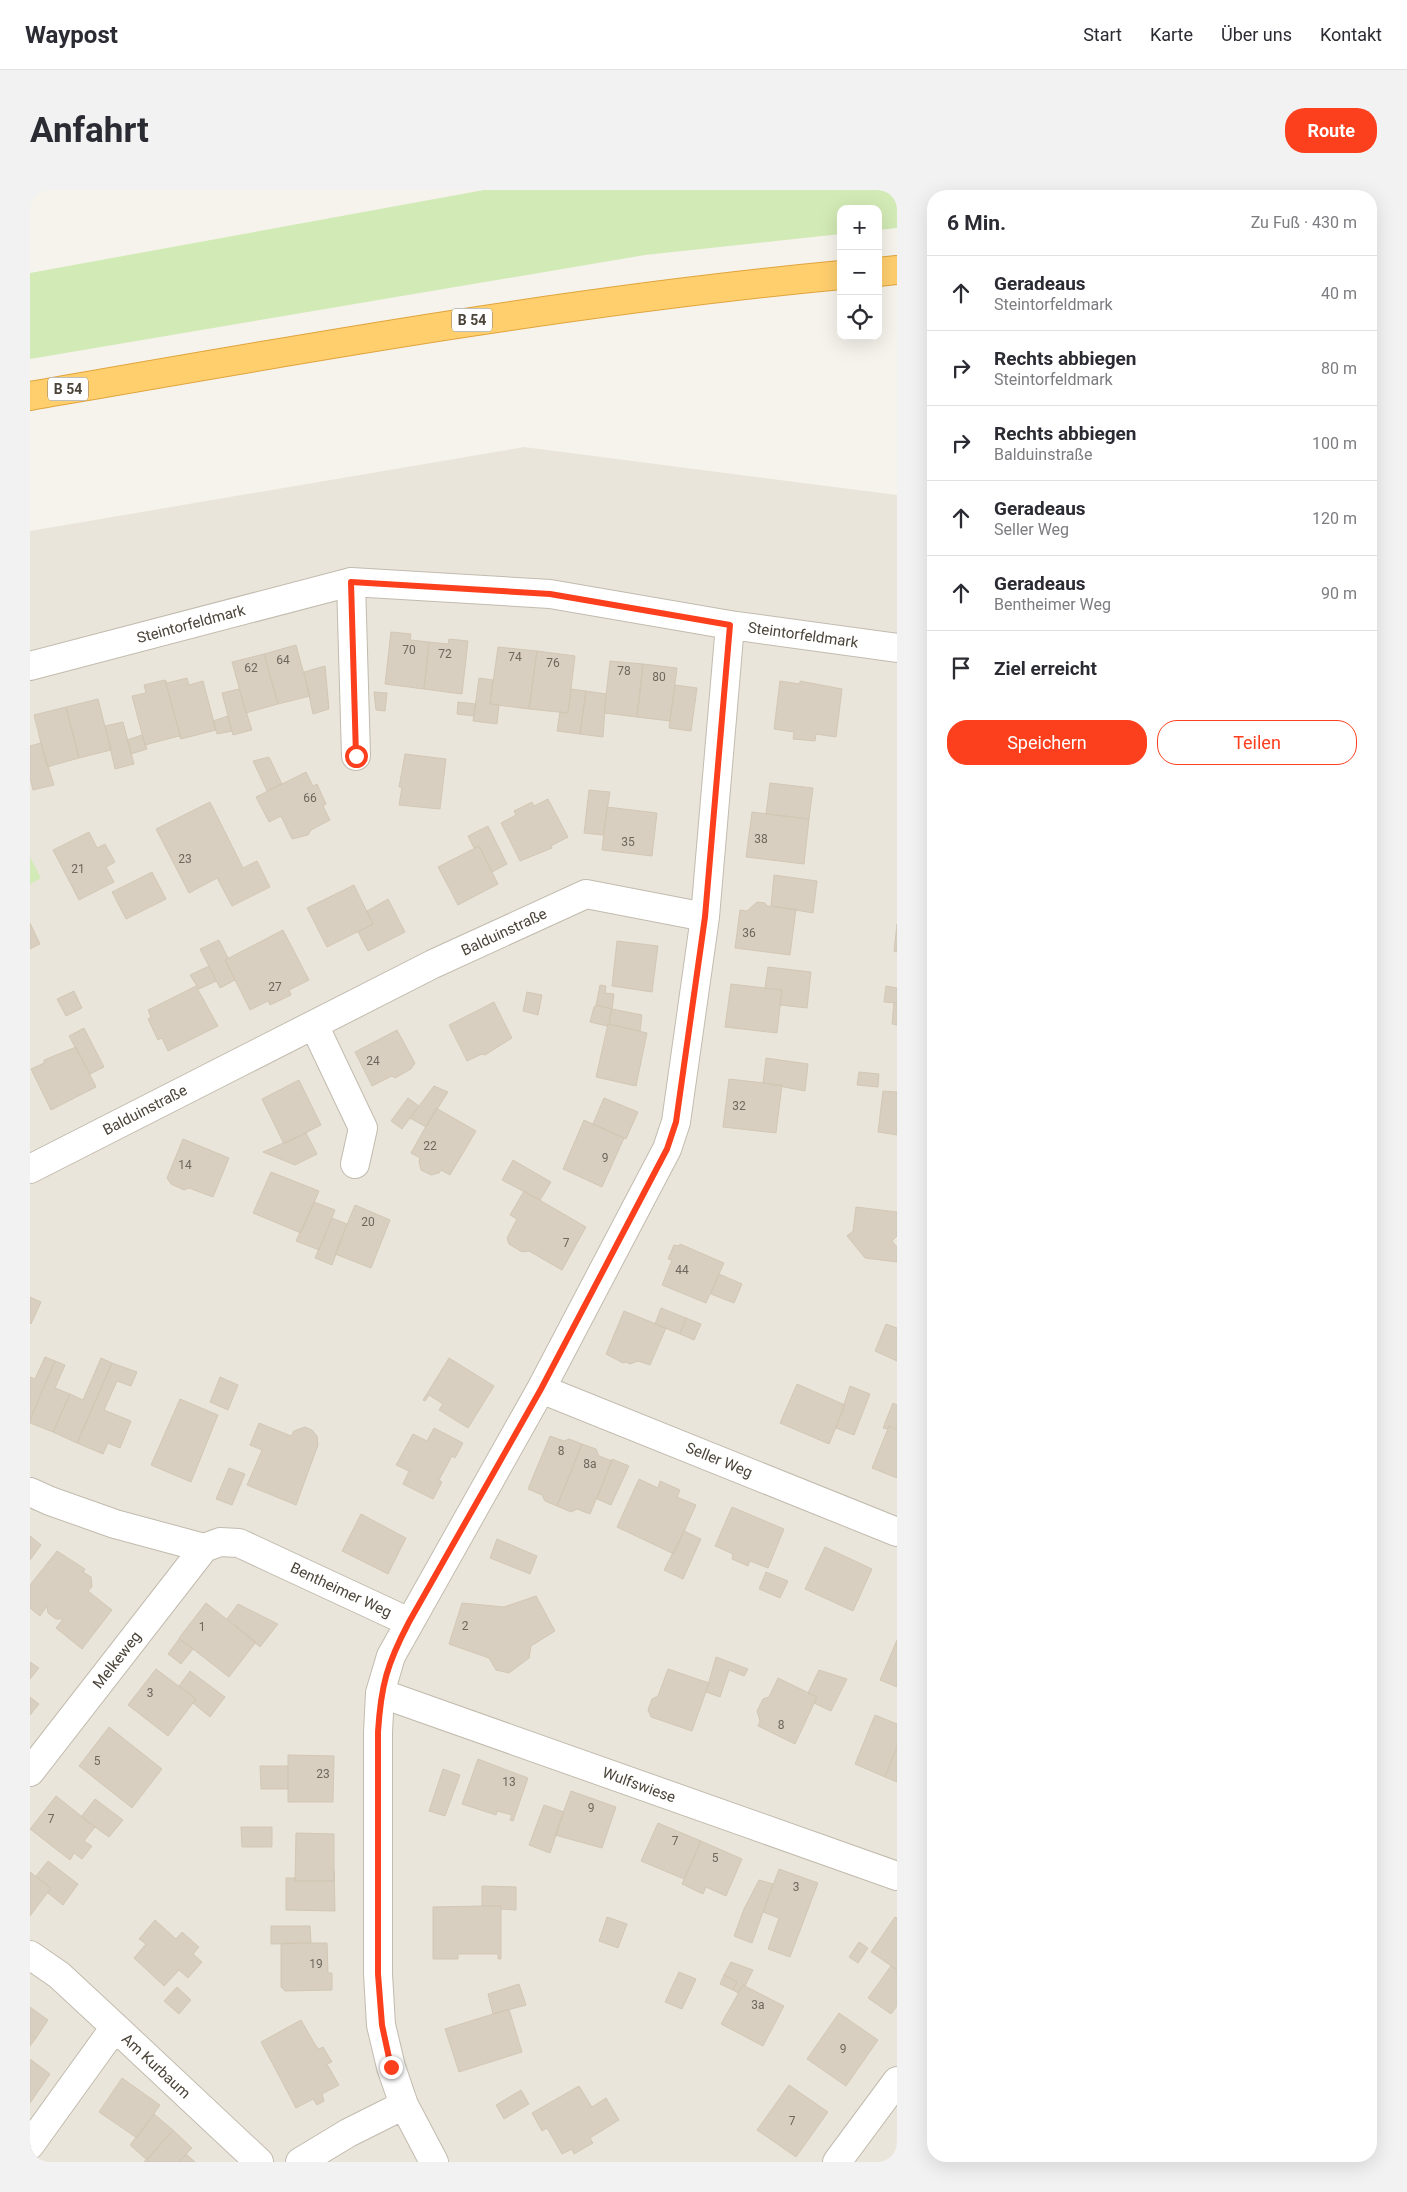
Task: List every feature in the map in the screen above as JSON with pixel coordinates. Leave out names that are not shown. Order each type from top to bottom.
[{"type":"highway","points":[[882,272],[897,270]]},
{"type":"highway","name":"B 54","points":[[30,396],[428,327],[671,293],[837,275]]},
{"type":"street","name":"Steintorfeldmark","points":[[30,666],[351,582],[550,594],[730,625],[897,648]]},
{"type":"street","points":[[351,582],[356,756]]},
{"type":"street","points":[[409,1622],[541,1389],[667,1149],[676,1122],[705,917],[730,625]]},
{"type":"street","name":"Balduinstraße","points":[[30,1169],[432,964],[586,894],[705,917]]},
{"type":"street","points":[[314,1025],[363,1128],[355,1164]]},
{"type":"street","name":"Seller Weg","points":[[541,1389],[897,1532]]},
{"type":"street","name":"Bentheimer Weg","points":[[30,1492],[50,1502],[115,1524],[204,1548],[220,1542],[240,1543],[409,1622],[391,1656],[380,1693],[378,1732],[378,1974],[382,2025],[391,2067],[404,2105],[434,2162]]},
{"type":"street","name":"Melkeweg","points":[[30,1772],[204,1548]]},
{"type":"street","name":"Wulfswiese","points":[[380,1693],[897,1876]]},
{"type":"street","points":[[30,1955],[59,1976],[115,2028]]},
{"type":"street","name":"Am Kurbaum","points":[[30,2145],[115,2028],[259,2162]]},
{"type":"street","points":[[837,2162],[897,2081]]},
{"type":"street","points":[[300,2162],[334,2141],[404,2105]]},
{"type":"shaded area","points":[[524,447],[897,495],[897,2162],[30,2162],[30,531]]},
{"type":"green space","points":[[484,190],[897,190],[897,228],[882,230],[882,205],[837,205],[837,234],[645,255],[30,359],[30,273]]},
{"type":"green space","points":[[30,857],[41,878],[30,884]]},
{"type":"building","points":[[391,632],[411,634],[410,640],[429,642],[424,689],[385,684]]},
{"type":"building","points":[[449,639],[468,641],[462,694],[424,689],[429,642],[448,644]]},
{"type":"building","points":[[296,645],[310,696],[278,704],[264,654]]},
{"type":"building","points":[[498,647],[537,651],[529,709],[490,704]]},
{"type":"building","points":[[537,651],[575,656],[568,713],[529,709]]},
{"type":"building","points":[[264,654],[278,704],[246,713],[232,662]]},
{"type":"building","points":[[610,661],[643,664],[637,717],[604,713]]},
{"type":"building","points":[[643,664],[677,668],[670,721],[637,717]]},
{"type":"building","points":[[325,666],[329,709],[313,714],[304,672]]},
{"type":"building","points":[[187,678],[189,685],[203,681],[216,730],[181,739],[165,680],[167,683]]},
{"type":"building","points":[[479,678],[493,680],[490,704],[499,705],[497,724],[473,721]]},
{"type":"building","points":[[165,680],[181,739],[179,736],[145,745],[132,696],[146,693],[144,685]]},
{"type":"building","points":[[780,681],[800,684],[800,681],[842,689],[836,737],[816,734],[815,741],[793,739],[794,732],[774,729]]},
{"type":"building","points":[[675,685],[697,688],[691,731],[669,728]]},
{"type":"building","points":[[239,689],[252,730],[233,735],[222,693]]},
{"type":"building","points":[[571,689],[586,691],[580,734],[557,731],[560,712],[568,713]]},
{"type":"building","points":[[586,691],[606,694],[603,737],[580,734]]},
{"type":"building","points":[[374,692],[387,693],[385,711],[376,710]]},
{"type":"building","points":[[98,699],[111,750],[79,758],[66,707]]},
{"type":"building","points":[[458,702],[476,704],[474,716],[457,714]]},
{"type":"building","points":[[66,707],[79,758],[47,767],[34,715]]},
{"type":"building","points":[[228,716],[232,731],[217,734],[213,721]]},
{"type":"building","points":[[123,722],[134,764],[115,769],[105,726]]},
{"type":"building","points":[[142,735],[147,749],[131,754],[127,740]]},
{"type":"building","points":[[41,743],[54,785],[33,790],[30,778],[30,746]]},
{"type":"building","points":[[405,754],[446,759],[440,809],[399,805],[402,787],[399,787]]},
{"type":"building","points":[[269,757],[282,784],[267,791],[253,761]]},
{"type":"building","points":[[306,772],[313,786],[317,784],[326,804],[323,806],[330,820],[311,830],[308,835],[292,839],[281,816],[269,822],[256,797]]},
{"type":"building","points":[[770,783],[813,788],[809,819],[766,814]]},
{"type":"building","points":[[589,790],[610,792],[603,835],[584,833]]},
{"type":"building","points":[[548,799],[568,837],[551,846],[552,848],[520,861],[501,823],[516,815],[514,811],[532,802],[534,806]]},
{"type":"building","points":[[210,802],[243,868],[257,861],[270,887],[232,906],[217,878],[189,893],[156,829]]},
{"type":"building","points":[[607,807],[657,813],[652,856],[602,850]]},
{"type":"building","points":[[752,812],[809,819],[804,864],[746,857]]},
{"type":"building","points":[[488,826],[507,864],[492,872],[479,846],[474,848],[468,836]]},
{"type":"building","points":[[89,832],[97,848],[105,844],[115,862],[106,867],[114,882],[79,900],[53,850]]},
{"type":"building","points":[[479,846],[498,884],[458,905],[438,867]]},
{"type":"building","points":[[152,872],[166,899],[126,919],[112,892]]},
{"type":"building","points":[[774,875],[817,881],[813,913],[771,906]]},
{"type":"building","points":[[354,885],[373,924],[327,947],[307,908]]},
{"type":"building","points":[[388,899],[405,932],[368,951],[358,932],[373,924],[367,911]]},
{"type":"building","points":[[757,902],[765,903],[767,906],[796,909],[790,955],[735,948],[740,910],[747,911]]},
{"type":"building","points":[[30,923],[40,944],[30,949]]},
{"type":"building","points":[[897,924],[897,952],[894,951]]},
{"type":"building","points":[[283,930],[309,980],[289,990],[291,995],[270,1005],[268,1001],[250,1010],[225,960]]},
{"type":"building","points":[[219,940],[228,958],[225,960],[235,980],[220,988],[200,949]]},
{"type":"building","points":[[617,941],[658,946],[652,992],[612,986]]},
{"type":"building","points":[[209,966],[216,981],[199,989],[190,975]]},
{"type":"building","points":[[768,967],[811,972],[807,1008],[780,1005],[782,990],[765,988]]},
{"type":"building","points":[[731,984],[782,990],[777,1033],[725,1027]]},
{"type":"building","points":[[600,985],[606,986],[605,993],[614,994],[612,1009],[596,1005]]},
{"type":"building","points":[[196,986],[218,1026],[168,1051],[162,1038],[158,1040],[148,1019],[151,1017],[148,1010]]},
{"type":"building","points":[[886,986],[897,988],[897,1003],[884,1002]]},
{"type":"building","points":[[74,991],[82,1008],[66,1016],[57,999]]},
{"type":"building","points":[[527,992],[542,995],[538,1015],[523,1011]]},
{"type":"building","points":[[494,1002],[512,1038],[485,1055],[482,1054],[467,1061],[449,1025]]},
{"type":"building","points":[[894,1002],[897,1003],[897,1025],[892,1024]]},
{"type":"building","points":[[596,1005],[612,1009],[607,1026],[590,1022]]},
{"type":"building","points":[[612,1009],[642,1015],[640,1031],[609,1024]]},
{"type":"building","points":[[608,1024],[647,1033],[636,1086],[596,1077]]},
{"type":"building","points":[[84,1028],[104,1067],[90,1074],[69,1036]]},
{"type":"building","points":[[397,1030],[415,1063],[411,1069],[395,1078],[392,1076],[372,1086],[355,1052]]},
{"type":"building","points":[[76,1047],[96,1087],[51,1110],[31,1069],[44,1063],[44,1060]]},
{"type":"building","points":[[766,1058],[808,1064],[805,1091],[763,1083]]},
{"type":"building","points":[[859,1072],[879,1074],[878,1087],[857,1085]]},
{"type":"building","points":[[729,1079],[782,1085],[776,1133],[723,1127]]},
{"type":"building","points":[[299,1080],[321,1125],[284,1144],[262,1099]]},
{"type":"building","points":[[434,1086],[448,1092],[426,1127],[410,1118]]},
{"type":"building","points":[[883,1091],[897,1092],[897,1135],[878,1132]]},
{"type":"building","points":[[408,1098],[419,1106],[402,1129],[391,1121]]},
{"type":"building","points":[[604,1098],[638,1112],[626,1139],[593,1124]]},
{"type":"building","points":[[436,1108],[476,1131],[450,1175],[441,1170],[439,1173],[431,1175],[421,1170],[420,1158],[411,1153]]},
{"type":"building","points":[[584,1120],[624,1138],[602,1187],[563,1169]]},
{"type":"building","points":[[306,1133],[317,1154],[295,1165],[263,1152]]},
{"type":"building","points":[[183,1139],[229,1158],[213,1197],[189,1188],[184,1190],[171,1184],[167,1178]]},
{"type":"building","points":[[513,1160],[551,1182],[540,1200],[502,1180]]},
{"type":"building","points":[[271,1172],[319,1191],[301,1233],[253,1213]]},
{"type":"building","points":[[524,1191],[586,1227],[562,1270],[529,1251],[522,1252],[509,1244],[507,1238],[517,1219],[510,1215]]},
{"type":"building","points":[[314,1202],[335,1210],[319,1250],[296,1241]]},
{"type":"building","points":[[355,1205],[390,1220],[371,1268],[335,1254]]},
{"type":"building","points":[[856,1207],[897,1212],[897,1236],[892,1241],[897,1247],[897,1262],[865,1258],[847,1236],[853,1231]]},
{"type":"building","points":[[332,1218],[347,1224],[332,1265],[315,1258]]},
{"type":"building","points":[[680,1244],[724,1263],[706,1303],[662,1285],[672,1260],[668,1259],[674,1245],[679,1246]]},
{"type":"building","points":[[719,1274],[742,1284],[734,1303],[711,1294]]},
{"type":"building","points":[[30,1297],[41,1302],[31,1324],[30,1323]]},
{"type":"building","points":[[661,1308],[686,1318],[680,1334],[655,1324]]},
{"type":"building","points":[[624,1311],[666,1328],[650,1365],[638,1361],[630,1364],[623,1363],[606,1354]]},
{"type":"building","points":[[686,1318],[701,1324],[694,1340],[680,1334]]},
{"type":"building","points":[[886,1324],[897,1328],[897,1361],[875,1351]]},
{"type":"building","points":[[45,1357],[55,1361],[30,1420],[30,1377],[35,1379]]},
{"type":"building","points":[[101,1358],[112,1363],[77,1443],[53,1432],[70,1394],[83,1400]]},
{"type":"building","points":[[449,1358],[494,1386],[468,1428],[439,1410],[443,1404],[429,1395],[425,1401],[423,1400]]},
{"type":"building","points":[[55,1361],[65,1365],[55,1388],[70,1394],[53,1432],[30,1423],[30,1420]]},
{"type":"building","points":[[112,1363],[137,1372],[131,1386],[117,1381],[104,1410],[131,1421],[120,1448],[108,1443],[103,1454],[77,1443]]},
{"type":"building","points":[[220,1377],[238,1385],[228,1410],[210,1402]]},
{"type":"building","points":[[797,1384],[845,1405],[829,1444],[780,1423]]},
{"type":"building","points":[[850,1386],[870,1394],[854,1435],[836,1428]]},
{"type":"building","points":[[180,1399],[218,1415],[191,1482],[151,1465]]},
{"type":"building","points":[[893,1403],[897,1405],[897,1430],[889,1426],[888,1429],[883,1428]]},
{"type":"building","points":[[259,1423],[291,1436],[294,1431],[305,1427],[312,1430],[317,1436],[318,1445],[296,1505],[247,1485],[262,1450],[250,1445]]},
{"type":"building","points":[[889,1426],[897,1430],[897,1478],[872,1468]]},
{"type":"building","points":[[434,1428],[463,1443],[455,1458],[452,1456],[439,1480],[442,1482],[433,1499],[403,1484],[409,1471],[396,1465],[413,1434],[427,1441]]},
{"type":"building","points":[[550,1436],[564,1441],[569,1439],[582,1444],[557,1506],[545,1501],[542,1495],[528,1489]]},
{"type":"building","points":[[582,1444],[596,1449],[599,1456],[612,1461],[590,1514],[577,1509],[571,1512],[557,1506]]},
{"type":"building","points":[[612,1459],[629,1466],[611,1505],[597,1499]]},
{"type":"building","points":[[229,1468],[245,1474],[232,1505],[216,1499]]},
{"type":"building","points":[[639,1479],[658,1488],[660,1481],[680,1490],[677,1497],[696,1505],[674,1554],[617,1527]]},
{"type":"building","points":[[732,1507],[784,1529],[768,1568],[750,1561],[748,1566],[732,1559],[733,1554],[715,1546]]},
{"type":"building","points":[[361,1514],[406,1538],[388,1574],[342,1551]]},
{"type":"building","points":[[684,1531],[701,1539],[683,1579],[664,1570]]},
{"type":"building","points":[[30,1536],[41,1545],[30,1560]]},
{"type":"building","points":[[497,1539],[537,1556],[530,1574],[490,1558]]},
{"type":"building","points":[[825,1547],[872,1569],[853,1611],[805,1589]]},
{"type":"building","points":[[57,1551],[85,1569],[83,1572],[91,1577],[92,1587],[88,1591],[112,1610],[82,1649],[56,1628],[63,1619],[56,1619],[48,1613],[47,1606],[40,1616],[30,1608],[30,1585]]},
{"type":"building","points":[[766,1572],[788,1581],[780,1598],[759,1589]]},
{"type":"building","points":[[536,1596],[555,1631],[531,1646],[529,1658],[509,1673],[496,1670],[489,1658],[449,1644],[462,1603],[504,1607]]},
{"type":"building","points":[[206,1603],[256,1642],[229,1677],[179,1638]]},
{"type":"building","points":[[238,1604],[278,1624],[260,1647],[227,1619]]},
{"type":"building","points":[[179,1639],[193,1649],[181,1664],[168,1654]]},
{"type":"building","points":[[897,1640],[897,1687],[880,1680]]},
{"type":"building","points":[[716,1657],[748,1669],[744,1676],[729,1670],[720,1697],[706,1692]]},
{"type":"building","points":[[30,1662],[39,1668],[30,1679]]},
{"type":"building","points":[[156,1669],[196,1699],[168,1736],[128,1705]]},
{"type":"building","points":[[668,1669],[709,1683],[692,1731],[651,1717],[648,1710],[652,1699],[658,1696]]},
{"type":"building","points":[[819,1670],[847,1679],[831,1711],[814,1703],[817,1697],[808,1693]]},
{"type":"building","points":[[190,1671],[225,1697],[210,1717],[193,1703],[196,1699],[179,1686]]},
{"type":"building","points":[[778,1678],[817,1697],[795,1744],[758,1726],[760,1721],[757,1711],[763,1699],[769,1697]]},
{"type":"building","points":[[30,1697],[39,1704],[30,1715]]},
{"type":"building","points":[[875,1715],[897,1724],[897,1747],[885,1777],[855,1764]]},
{"type":"building","points":[[109,1727],[162,1769],[132,1808],[79,1766]]},
{"type":"building","points":[[897,1747],[897,1782],[885,1777]]},
{"type":"building","points":[[288,1755],[334,1756],[333,1802],[288,1802]]},
{"type":"building","points":[[478,1759],[528,1778],[513,1821],[510,1820],[512,1815],[497,1811],[496,1815],[462,1804]]},
{"type":"building","points":[[260,1766],[288,1766],[288,1789],[261,1789]]},
{"type":"building","points":[[443,1769],[460,1775],[445,1816],[429,1811]]},
{"type":"building","points":[[571,1791],[616,1807],[602,1848],[555,1835]]},
{"type":"building","points":[[56,1796],[95,1827],[84,1841],[92,1846],[82,1859],[74,1853],[70,1860],[30,1829]]},
{"type":"building","points":[[95,1799],[123,1820],[109,1837],[81,1817]]},
{"type":"building","points":[[544,1805],[564,1812],[550,1853],[529,1845]]},
{"type":"building","points":[[658,1823],[701,1841],[684,1879],[641,1861]]},
{"type":"building","points":[[241,1827],[272,1827],[272,1847],[242,1847]]},
{"type":"building","points":[[296,1833],[334,1834],[334,1881],[295,1881]]},
{"type":"building","points":[[701,1841],[742,1859],[726,1896],[706,1887],[703,1894],[682,1884]]},
{"type":"building","points":[[48,1861],[78,1884],[63,1905],[48,1893],[51,1888],[36,1876]]},
{"type":"building","points":[[779,1869],[818,1883],[790,1957],[768,1949],[779,1918],[763,1912]]},
{"type":"building","points":[[334,1871],[335,1911],[286,1910],[286,1878],[296,1878],[295,1881],[334,1881]]},
{"type":"building","points":[[30,1872],[51,1888],[30,1916]]},
{"type":"building","points":[[759,1880],[773,1884],[752,1943],[734,1936],[744,1909]]},
{"type":"building","points":[[482,1886],[516,1887],[516,1910],[501,1909],[501,1906],[482,1906]]},
{"type":"building","points":[[501,1906],[501,1959],[498,1959],[498,1954],[458,1954],[458,1959],[433,1959],[433,1907]]},
{"type":"building","points":[[607,1917],[627,1924],[618,1948],[599,1941]]},
{"type":"building","points":[[895,1917],[897,1918],[897,1970],[871,1952]]},
{"type":"building","points":[[155,1920],[176,1939],[182,1932],[199,1947],[193,1954],[202,1962],[188,1978],[179,1970],[164,1986],[134,1958],[146,1944],[139,1939]]},
{"type":"building","points":[[271,1926],[310,1926],[311,1943],[271,1944]]},
{"type":"building","points":[[859,1942],[868,1948],[858,1963],[849,1957]]},
{"type":"building","points":[[327,1943],[328,1973],[332,1973],[332,1990],[285,1991],[281,1987],[281,1944]]},
{"type":"building","points":[[731,1962],[753,1970],[745,1986],[743,1985],[738,1993],[733,1990],[737,1982],[724,1975]]},
{"type":"building","points":[[891,1966],[897,1970],[897,2006],[891,2014],[868,1998]]},
{"type":"building","points":[[679,1972],[696,1979],[682,2009],[665,2002]]},
{"type":"building","points":[[724,1975],[737,1982],[733,1990],[720,1984]]},
{"type":"building","points":[[519,1984],[526,2005],[493,2014],[488,1994]]},
{"type":"building","points":[[743,1985],[784,2006],[763,2046],[721,2024]]},
{"type":"building","points":[[177,1987],[191,2000],[179,2014],[164,2001]]},
{"type":"building","points":[[30,2007],[48,2020],[36,2038],[30,2034]]},
{"type":"building","points":[[509,2009],[522,2052],[459,2072],[445,2029]]},
{"type":"building","points":[[839,2013],[878,2040],[846,2086],[807,2059]]},
{"type":"building","points":[[301,2020],[316,2046],[319,2049],[323,2047],[332,2062],[327,2064],[339,2085],[322,2094],[324,2101],[317,2105],[313,2099],[296,2108],[261,2042]]},
{"type":"building","points":[[30,2034],[36,2038],[30,2046]]},
{"type":"building","points":[[30,2059],[50,2074],[30,2103]]},
{"type":"building","points":[[122,2078],[160,2105],[137,2138],[99,2112]]},
{"type":"building","points":[[789,2085],[828,2112],[796,2157],[757,2130]]},
{"type":"building","points":[[579,2086],[592,2107],[606,2098],[619,2120],[590,2138],[593,2143],[574,2154],[572,2149],[562,2154],[547,2128],[542,2131],[532,2113]]},
{"type":"building","points":[[521,2090],[529,2104],[504,2119],[496,2105]]},
{"type":"building","points":[[154,2114],[173,2130],[147,2160],[130,2145]]},
{"type":"building","points":[[173,2130],[192,2148],[179,2162],[144,2162]]},
{"type":"building","points":[[897,2153],[897,2162],[891,2162]]},
{"type":"building","points":[[186,2154],[195,2162],[179,2162]]},
{"type":"route","points":[[356,756],[351,582],[550,594],[730,625],[705,917],[676,1122],[667,1149],[541,1389],[391,1656],[380,1693],[378,1732],[378,1974],[382,2025],[391,2067]]}]
